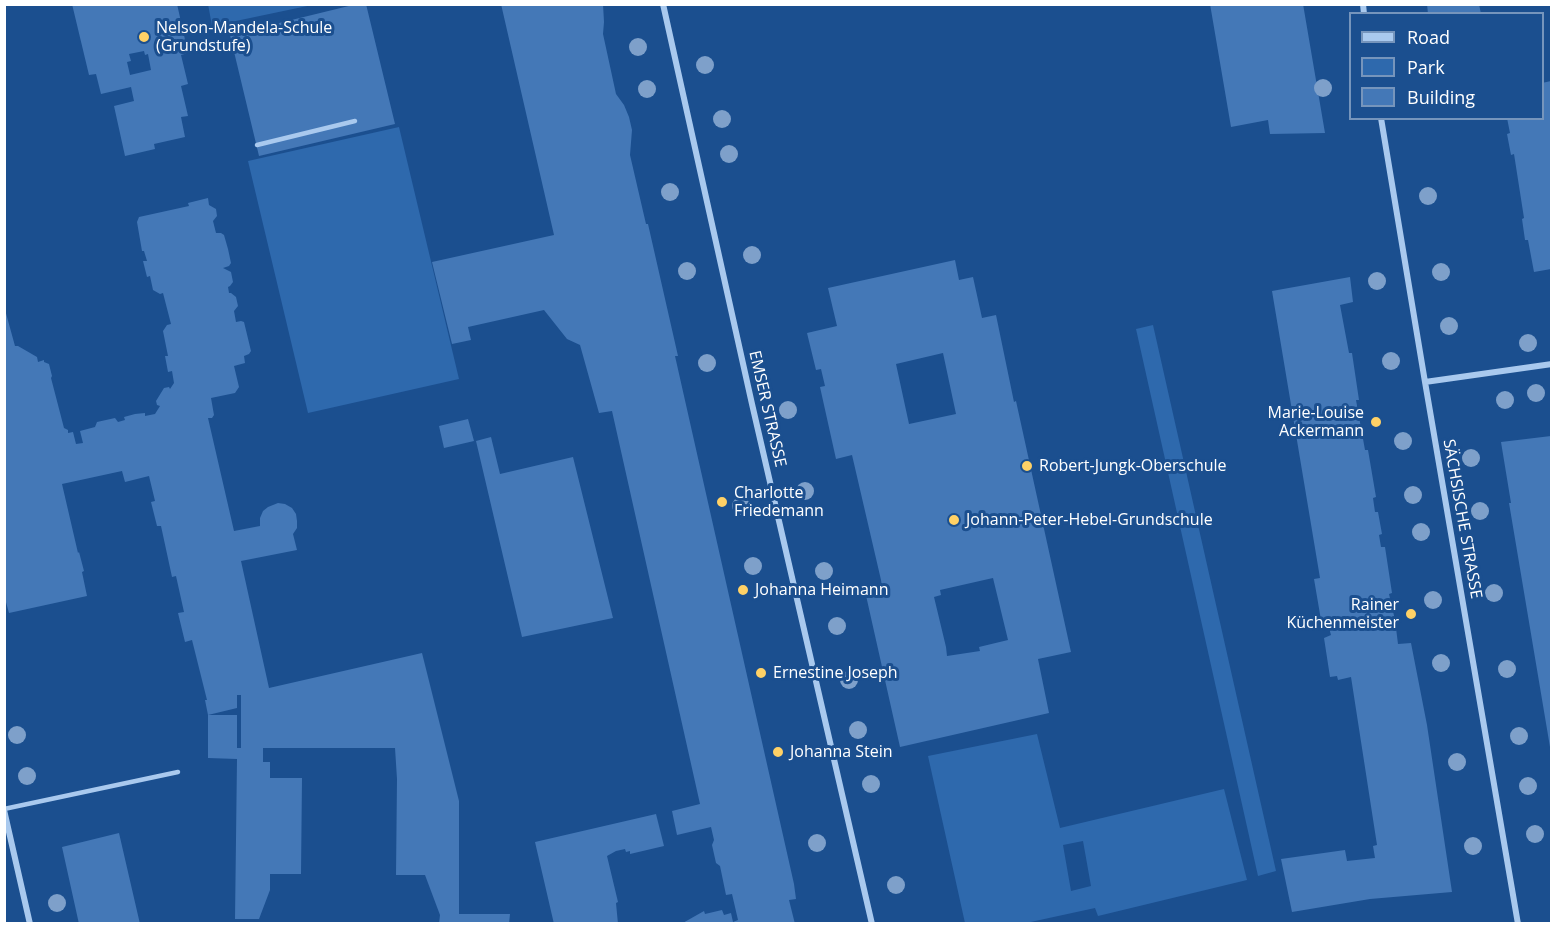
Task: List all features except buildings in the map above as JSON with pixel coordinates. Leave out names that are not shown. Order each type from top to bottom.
[{"type":"street","name":"EMSER STRASSE","points":[[663,4],[752,404],[872,924]]},
{"type":"street","name":"SÄCHSISCHE STRASSE","points":[[1381,120],[1518,924]]},
{"type":"street","points":[[1425,382],[1551,364]]},
{"type":"street","points":[[4,810],[30,924]]},
{"type":"lane","points":[[257,145],[355,121]]},
{"type":"lane","points":[[4,810],[178,772]]},
{"type":"green space","points":[[208,4],[312,4],[312,5],[212,26]]},
{"type":"green space","points":[[399,127],[459,379],[308,413],[248,161]]},
{"type":"green space","points":[[1153,325],[1276,871],[1258,876],[1136,329]]},
{"type":"green space","points":[[1037,734],[1060,828],[1224,789],[1247,880],[1098,916],[1095,908],[1026,923],[965,923],[928,756]],"holes":[[[1083,841],[1091,886],[1071,891],[1063,845]]]},
{"type":"place","name":"Nelson-Mandela-Schule (Grundstufe)","points":[[144,37]]},
{"type":"place","name":"Marie-Louise Ackermann","points":[[1376,422]]},
{"type":"place","name":"Robert-Jungk-Oberschule","points":[[1027,466]]},
{"type":"place","name":"Charlotte Friedemann","points":[[722,502]]},
{"type":"place","name":"Johann-Peter-Hebel-Grundschule","points":[[954,520]]},
{"type":"place","name":"Johanna Heimann","points":[[743,590]]},
{"type":"place","name":"Rainer Küchenmeister","points":[[1411,614]]},
{"type":"place","name":"Ernestine Joseph","points":[[761,673]]},
{"type":"place","name":"Johanna Stein","points":[[778,752]]}]
